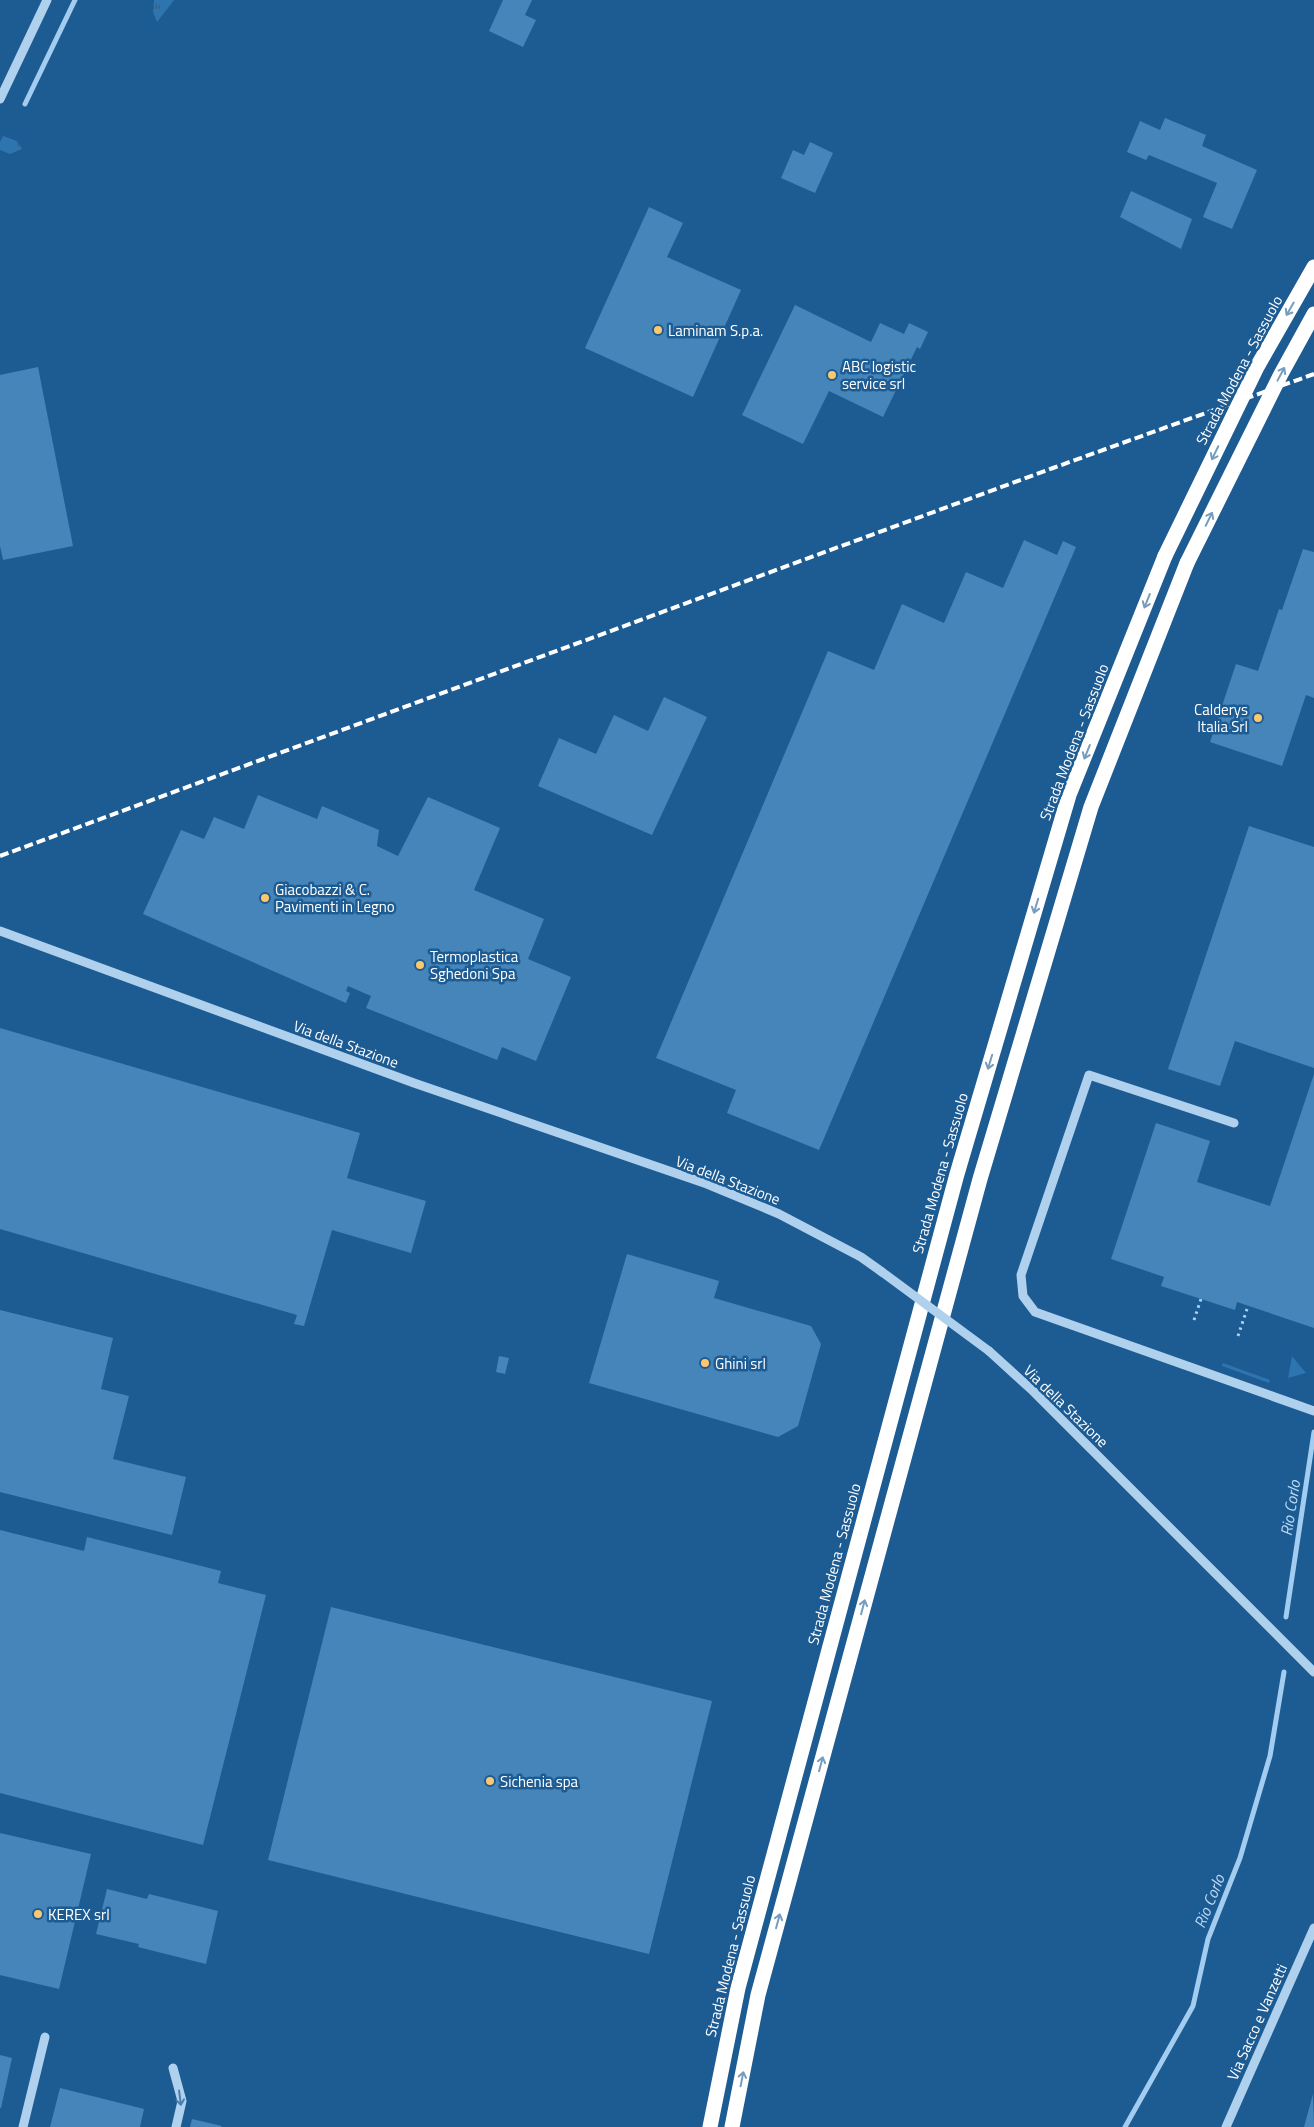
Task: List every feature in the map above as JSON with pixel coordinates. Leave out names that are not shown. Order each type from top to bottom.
[{"type":"highway","name":"Strada Modena - Sassuolo","points":[[710,2127],[738,1988],[957,1174],[1070,795],[1164,556],[1257,367],[1314,267]]},
{"type":"highway","points":[[732,2127],[758,1995],[982,1170],[1091,807],[1187,563],[1281,374],[1314,314]]},
{"type":"street","points":[[0,99],[47,0]]},
{"type":"street","name":"Via della Stazione","points":[[0,931],[414,1083],[707,1184],[779,1214],[861,1258],[989,1351],[1033,1391],[1314,1672]]},
{"type":"street","points":[[1234,1123],[1089,1075],[1020,1274],[1023,1296],[1036,1312],[1314,1411]]},
{"type":"street","name":"Via Sacco e Vanzetti","points":[[1226,2127],[1314,1928]]},
{"type":"street","points":[[23,2127],[45,2037]]},
{"type":"street","points":[[173,2068],[182,2101],[176,2127]]},
{"type":"path","points":[[1194,1320],[1201,1299]]},
{"type":"path","points":[[1238,1336],[1248,1306]]},
{"type":"green space","points":[[154,0],[174,0],[157,22],[153,12]]},
{"type":"green space","points":[[3,136],[17,141],[22,149],[10,154],[0,150],[0,142]]},
{"type":"green space","points":[[1292,1356],[1306,1373],[1288,1378]]},
{"type":"green space","points":[[1223,1363],[1270,1380],[1269,1383],[1222,1366]]},
{"type":"building","points":[[503,0],[532,0],[525,15],[536,20],[523,47],[489,31]]},
{"type":"building","points":[[1165,118],[1206,135],[1202,146],[1257,170],[1232,229],[1203,217],[1217,183],[1149,155],[1146,160],[1127,152],[1140,121],[1160,130]]},
{"type":"building","points":[[810,142],[833,153],[815,193],[781,178],[793,150],[804,155]]},
{"type":"building","points":[[1131,191],[1192,219],[1181,249],[1120,217]]},
{"type":"building","name":"Laminam S.p.a.","points":[[649,207],[683,223],[667,257],[741,290],[693,397],[585,348]]},
{"type":"building","name":"ABC logistic service srl","points":[[795,305],[871,342],[880,323],[904,334],[909,323],[928,332],[920,349],[917,347],[883,417],[829,391],[803,444],[742,415]]},
{"type":"building","points":[[38,367],[73,546],[3,560],[0,546],[0,375]]},
{"type":"building","points":[[1024,540],[1057,555],[1063,541],[1076,547],[819,1150],[727,1113],[736,1090],[656,1058],[828,651],[874,670],[902,604],[944,623],[966,572],[1003,588]]},
{"type":"building","points":[[1303,549],[1314,552],[1314,698],[1306,695],[1282,766],[1210,742],[1236,664],[1258,671],[1279,609],[1282,610]]},
{"type":"building","points":[[664,697],[707,717],[652,835],[538,786],[559,738],[596,754],[614,715],[648,731]]},
{"type":"building","points":[[258,795],[317,819],[322,806],[379,830],[377,846],[398,856],[428,797],[500,828],[474,890],[544,919],[528,959],[571,977],[536,1061],[502,1047],[497,1060],[366,1008],[371,996],[348,986],[346,991],[350,993],[346,1003],[143,914],[181,830],[204,839],[214,817],[244,829]]},
{"type":"building","points":[[1249,826],[1314,847],[1314,1068],[1235,1041],[1220,1086],[1168,1069]]},
{"type":"building","points":[[0,1028],[360,1133],[347,1178],[426,1201],[411,1253],[332,1230],[304,1326],[294,1324],[297,1315],[0,1229]]},
{"type":"building","points":[[1314,1074],[1314,1328],[1237,1302],[1235,1310],[1161,1286],[1164,1277],[1111,1259],[1156,1123],[1210,1141],[1197,1182],[1270,1206]]},
{"type":"building","name":"Ghini srl","points":[[627,1254],[719,1281],[714,1298],[811,1326],[821,1344],[798,1426],[778,1437],[589,1383]]},
{"type":"building","points":[[0,1310],[113,1338],[101,1389],[129,1396],[113,1459],[186,1477],[172,1535],[0,1492]]},
{"type":"building","points":[[499,1356],[509,1358],[505,1374],[496,1372]]},
{"type":"building","points":[[0,1530],[84,1551],[87,1537],[221,1571],[218,1583],[266,1595],[203,1845],[0,1793]]},
{"type":"building","name":"Sichenia spa","points":[[331,1607],[712,1701],[649,1954],[268,1860]]},
{"type":"building","name":"KEREX srl","points":[[0,1833],[91,1854],[59,1989],[0,1975]]},
{"type":"building","points":[[107,1889],[147,1899],[149,1894],[218,1911],[206,1964],[138,1947],[139,1944],[96,1934]]},
{"type":"building","points":[[0,2055],[12,2058],[1,2108],[0,2108]]},
{"type":"building","points":[[60,2088],[144,2109],[140,2127],[50,2127]]},
{"type":"building","points":[[1313,2094],[1314,2127],[1304,2127]]},
{"type":"building","points":[[192,2119],[222,2126],[190,2127]]},
{"type":"waterway","points":[[25,104],[75,0]]},
{"type":"waterway","name":"Rio Corlo","points":[[1286,1617],[1314,1432]]},
{"type":"waterway","name":"Rio Corlo","points":[[1125,2127],[1193,2006],[1208,1939],[1240,1858],[1270,1756],[1284,1672]]},
{"type":"railway","points":[[0,856],[1053,468],[1314,374]]},
{"type":"place","name":"Laminam S.p.a.","points":[[658,330]]},
{"type":"place","name":"ABC logistic service srl","points":[[832,375]]},
{"type":"place","name":"Calderys Italia Srl","points":[[1258,718]]},
{"type":"place","name":"Giacobazzi & C. Pavimenti in Legno","points":[[265,898]]},
{"type":"place","name":"Termoplastica Sghedoni Spa","points":[[420,965]]},
{"type":"place","name":"Ghini srl","points":[[705,1363]]},
{"type":"place","name":"Sichenia spa","points":[[490,1781]]},
{"type":"place","name":"KEREX srl","points":[[38,1914]]}]
